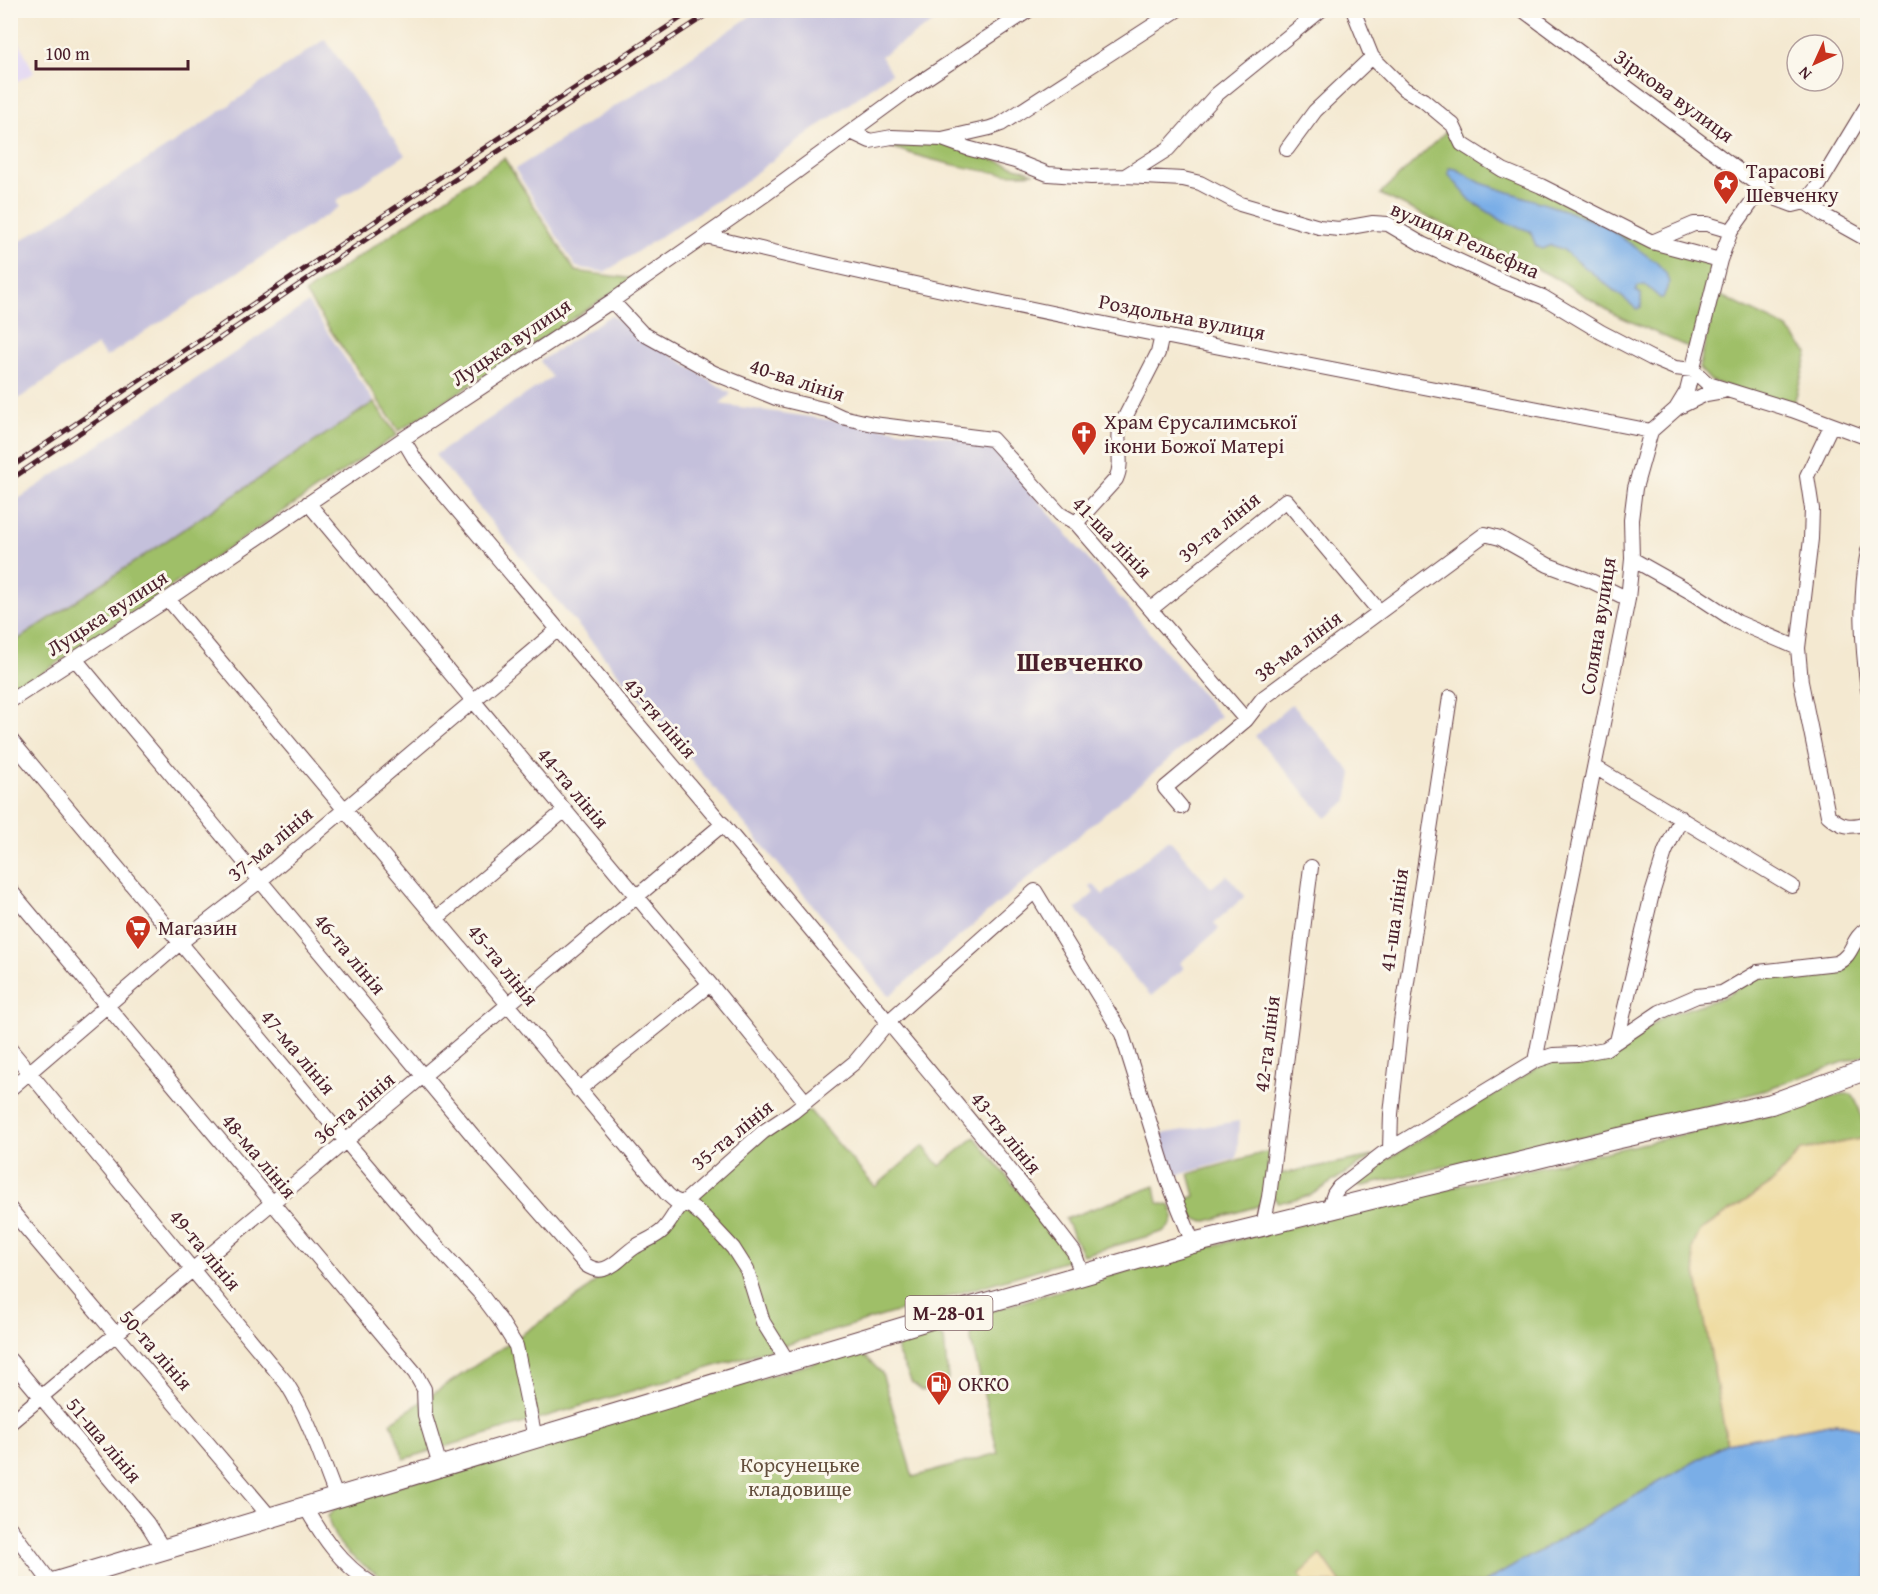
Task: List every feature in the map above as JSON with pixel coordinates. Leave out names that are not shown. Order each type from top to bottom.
[{"type":"highway","name":"М-28-01","points":[[50,1583],[1193,1243],[1615,1139],[1771,1104],[1868,1069]]},
{"type":"street","name":"Луцька вулиця","points":[[10,702],[168,599],[403,439],[612,301],[904,93],[1029,10]]},
{"type":"street","points":[[942,139],[1001,124],[1177,10]]},
{"type":"street","points":[[1125,176],[1168,149],[1216,95],[1321,10]]},
{"type":"street","points":[[1353,10],[1372,57],[1404,89],[1453,125],[1462,144],[1503,170],[1541,186],[1652,242],[1720,260]]},
{"type":"street","name":"Зіркова вулиця","points":[[1522,10],[1762,188],[1785,203],[1793,205],[1805,202]]},
{"type":"street","points":[[1287,150],[1315,111],[1372,57]]},
{"type":"street","points":[[1868,104],[1819,185],[1805,202],[1868,240]]},
{"type":"street","name":"вулиця Рельєфна","points":[[851,132],[870,141],[892,137],[942,139],[1015,161],[1047,174],[1183,179],[1200,183],[1240,204],[1319,227],[1339,229],[1373,223],[1388,224],[1422,244],[1543,297],[1601,332],[1651,358],[1675,368],[1693,370],[1708,384],[1792,410],[1868,438]]},
{"type":"street","points":[[1676,409],[1687,391],[1720,260],[1731,231],[1762,188]]},
{"type":"street","points":[[1652,242],[1694,225],[1707,224],[1731,231]]},
{"type":"street","name":"Роздольна вулиця","points":[[706,236],[850,271],[1651,431]]},
{"type":"street","name":"40-ва лінія","points":[[612,301],[642,333],[714,373],[776,398],[873,424],[992,439]]},
{"type":"street","points":[[1076,523],[1116,479],[1119,472],[1120,452],[1117,441],[1119,429],[1158,353],[1162,335]]},
{"type":"street","points":[[1651,431],[1676,409],[1706,394],[1725,390]]},
{"type":"street","points":[[1831,426],[1807,476],[1812,509],[1811,539],[1798,648],[1801,681],[1828,815],[1844,826],[1853,827],[1868,823]]},
{"type":"street","name":"Соляна вулиця","points":[[1535,1061],[1628,599],[1632,559],[1631,520],[1635,488],[1651,431]]},
{"type":"street","name":"43-тя лінія","points":[[403,439],[416,461],[888,1022],[1074,1252],[1082,1275]]},
{"type":"street","name":"41-ша лінія","points":[[992,439],[1060,514],[1076,523],[1246,720]]},
{"type":"street","name":"39-та лінія","points":[[1151,609],[1286,500],[1379,612]]},
{"type":"street","name":"44-та лінія","points":[[308,503],[805,1101]]},
{"type":"street","name":"38-ма лінія","points":[[1181,807],[1165,788],[1246,720],[1263,698],[1485,534],[1500,538],[1548,565],[1591,580],[1628,599]]},
{"type":"street","points":[[1868,551],[1863,576],[1862,619],[1863,655],[1868,690]]},
{"type":"street","points":[[1632,559],[1696,595],[1737,622],[1798,648]]},
{"type":"street","name":"45-та лінія","points":[[168,599],[667,1194],[703,1216],[733,1248],[747,1270],[763,1322],[788,1362]]},
{"type":"street","name":"37-ма лінія","points":[[10,1089],[106,1005],[180,943],[261,880],[557,630]]},
{"type":"street","name":"46-та лінія","points":[[75,659],[486,1150],[579,1256],[592,1269],[598,1270]]},
{"type":"street","name":"41-ша лінія","points":[[1389,1149],[1401,1022],[1450,697]]},
{"type":"street","name":"47-ма лінія","points":[[10,739],[345,1140],[420,1228],[479,1292],[516,1346],[535,1438]]},
{"type":"street","points":[[1595,768],[1792,886]]},
{"type":"street","points":[[437,918],[564,811]]},
{"type":"street","points":[[1617,1041],[1655,883],[1665,852],[1681,818]]},
{"type":"street","name":"36-та лінія","points":[[10,1423],[723,824]]},
{"type":"street","name":"42-га лінія","points":[[1263,1225],[1269,1197],[1311,867]]},
{"type":"street","name":"48-ма лінія","points":[[10,890],[415,1373],[424,1389],[425,1416],[440,1466]]},
{"type":"street","points":[[888,1022],[1035,891],[1122,1034],[1168,1181],[1193,1243]]},
{"type":"street","points":[[1329,1208],[1339,1187],[1389,1149],[1535,1061],[1553,1055],[1578,1054],[1605,1048],[1660,1012],[1697,996],[1722,993],[1758,972],[1837,963],[1846,959],[1855,938],[1868,928]]},
{"type":"street","points":[[578,1090],[710,984]]},
{"type":"street","name":"35-та лінія","points":[[598,1270],[611,1266],[634,1247],[655,1237],[665,1229],[682,1203],[763,1132],[793,1112],[855,1062],[888,1022]]},
{"type":"street","name":"49-та лінія","points":[[10,1049],[194,1269],[265,1356],[299,1402],[336,1497]]},
{"type":"street","name":"50-та лінія","points":[[10,1209],[270,1517]]},
{"type":"street","name":"51-ша лінія","points":[[10,1360],[147,1523],[163,1549]]},
{"type":"street","points":[[305,1506],[337,1555],[354,1572],[372,1584]]},
{"type":"street","points":[[10,1528],[50,1583]]},
{"type":"shaded area","points":[[758,11],[951,11],[881,56],[891,73],[743,184],[605,272],[576,267],[515,169],[663,76]]},
{"type":"shaded area","points":[[10,22],[34,73],[11,84],[10,84]]},
{"type":"shaded area","points":[[325,39],[405,155],[336,201],[339,207],[106,357],[97,345],[11,404],[11,247],[189,133]]},
{"type":"shaded area","points":[[308,303],[374,402],[11,645],[11,504]]},
{"type":"shaded area","points":[[611,315],[731,394],[719,404],[990,443],[1220,716],[889,996],[435,455],[552,377],[540,361]]},
{"type":"shaded area","points":[[1292,704],[1352,773],[1347,801],[1326,818],[1255,736]]},
{"type":"shaded area","points":[[1169,839],[1211,888],[1227,875],[1245,896],[1214,923],[1219,929],[1180,963],[1184,968],[1151,996],[1076,909],[1094,893],[1090,887],[1093,884],[1103,895]]},
{"type":"shaded area","points":[[1239,1121],[1237,1158],[1174,1175],[1161,1134]]},
{"type":"green space","points":[[1453,125],[1462,144],[1712,265],[1692,349],[1614,314],[1558,279],[1380,194]]},
{"type":"green space","points":[[879,142],[940,142],[1034,173],[1018,174],[978,170],[913,154]]},
{"type":"green space","points":[[504,158],[575,271],[634,279],[399,431],[305,293]]},
{"type":"green space","points":[[1717,294],[1787,328],[1808,353],[1793,407],[1711,381],[1699,368]]},
{"type":"green space","points":[[374,402],[397,435],[23,686],[11,687],[10,645]]},
{"type":"green space","points":[[1867,932],[1867,1054],[1758,1092],[1678,1115],[1570,1140],[1527,1147],[1363,1186],[1354,1185],[1357,1178],[1543,1064],[1613,1051],[1665,1016],[1724,997],[1760,975],[1843,967]]},
{"type":"green space","name":"Корсунецьке кладовище","points":[[1841,1094],[1852,1094],[1857,1105],[1862,1122],[1861,1139],[1802,1150],[1771,1184],[1700,1231],[1692,1249],[1727,1443],[1484,1583],[391,1583],[351,1556],[336,1539],[331,1528],[328,1516],[342,1502],[858,1350],[882,1373],[913,1477],[998,1453],[971,1340],[971,1327],[977,1315],[1200,1249],[1490,1178],[1791,1110]]},
{"type":"green space","points":[[810,1111],[875,1187],[923,1146],[940,1166],[975,1137],[1059,1241],[1070,1260],[404,1459],[391,1422],[582,1294],[611,1266],[793,1112]]},
{"type":"green space","points":[[1269,1151],[1265,1196],[1258,1206],[1204,1222],[1188,1216],[1182,1201],[1195,1196],[1189,1174]]},
{"type":"green space","points":[[1373,1156],[1311,1195],[1278,1203],[1273,1196],[1275,1175]]},
{"type":"green space","points":[[1155,1186],[1158,1203],[1171,1206],[1173,1218],[1169,1227],[1162,1232],[1083,1255],[1065,1219]]},
{"type":"green space","points":[[936,1334],[944,1338],[948,1379],[942,1386],[922,1391],[912,1383],[897,1348],[903,1343]]},
{"type":"sand","points":[[1861,1139],[1867,1144],[1867,1430],[1836,1423],[1727,1443],[1692,1249],[1700,1231],[1771,1184],[1802,1150]]},
{"type":"sand","points":[[1321,1555],[1341,1583],[1303,1583],[1300,1574]]},
{"type":"water","points":[[1449,168],[1456,169],[1481,183],[1602,224],[1656,262],[1666,273],[1669,283],[1663,298],[1645,285],[1638,286],[1636,291],[1641,294],[1641,307],[1637,309],[1562,249],[1551,245],[1542,249],[1536,246],[1530,231],[1504,222],[1471,201],[1449,175]]},
{"type":"water","points":[[1836,1423],[1867,1430],[1867,1583],[1484,1583],[1727,1443]]},
{"type":"railway","points":[[10,468],[439,178],[693,10]]},
{"type":"railway","points":[[10,480],[445,186],[714,10]]},
{"type":"place","name":"Тарасові Шевченку","points":[[1726,206]]},
{"type":"place","name":"Храм Єрусалимської ікони Божої Матері","points":[[1084,457]]},
{"type":"place","name":"Магазин","points":[[138,951]]},
{"type":"place","name":"ОККО","points":[[939,1407]]},
{"type":"district","name":"Шевченко","points":[[1080,662]]}]
